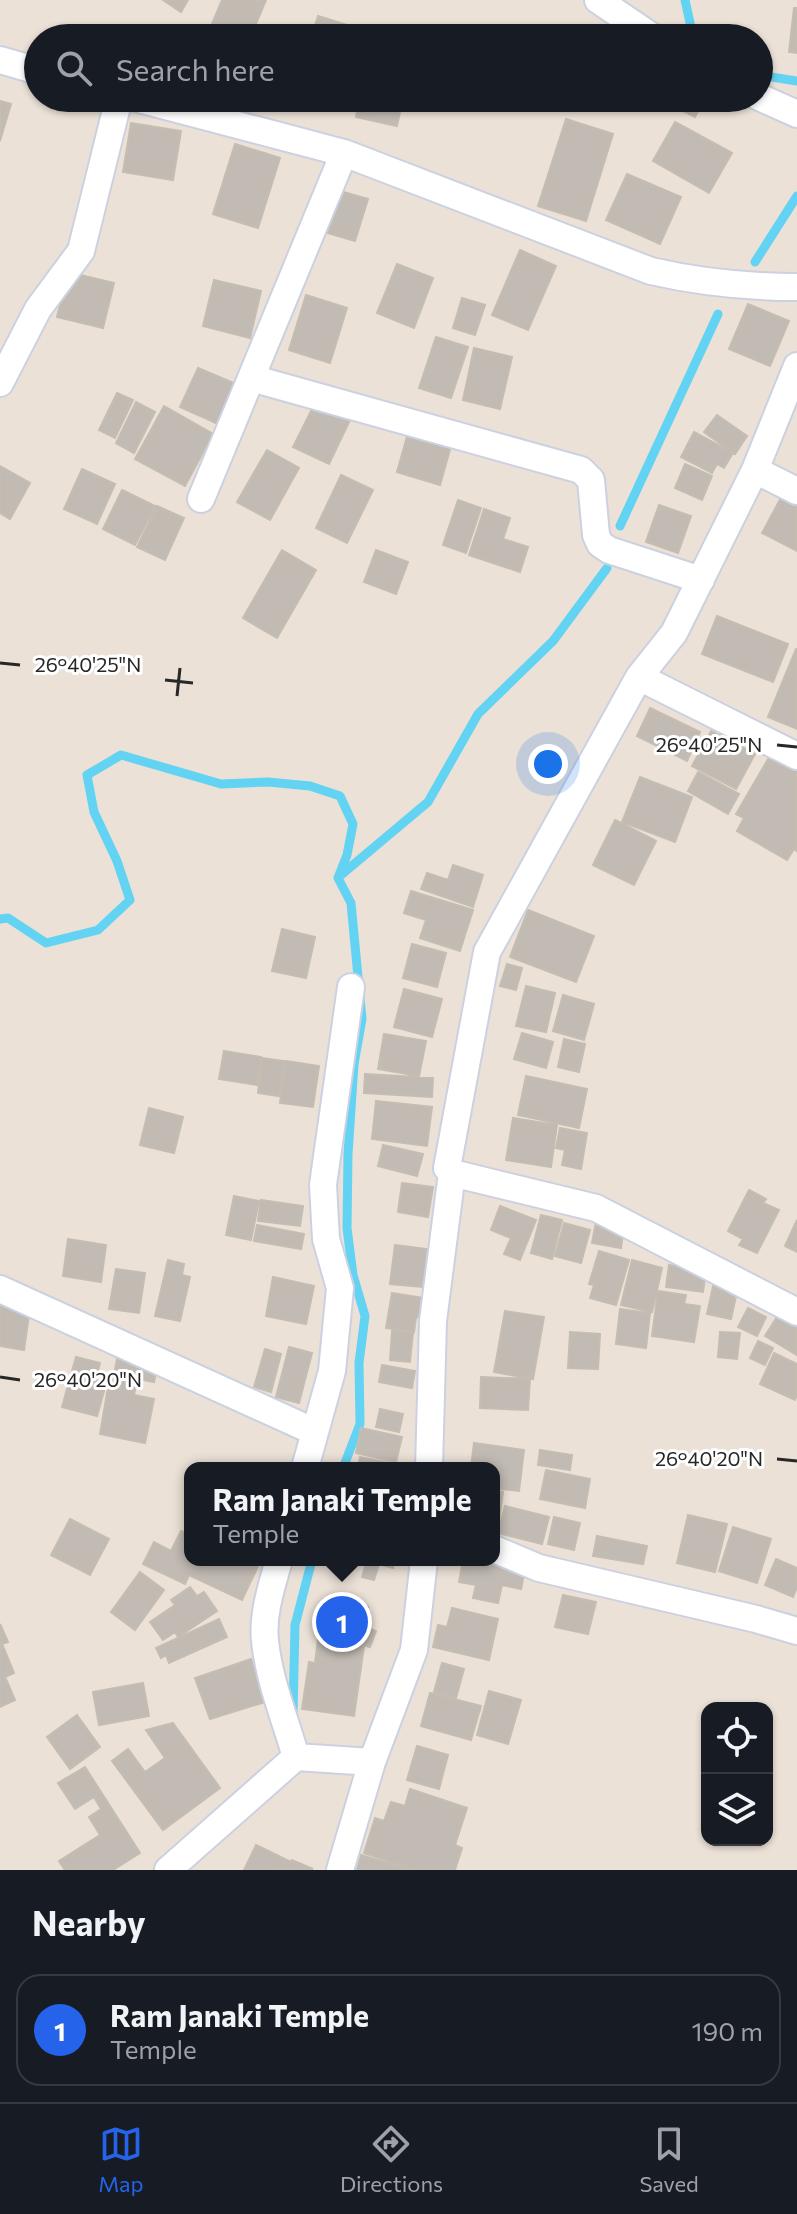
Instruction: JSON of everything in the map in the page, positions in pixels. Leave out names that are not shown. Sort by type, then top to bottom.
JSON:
[{"type":"street","points":[[598,0],[633,24]]},
{"type":"street","points":[[0,60],[24,67]]},
{"type":"street","points":[[773,103],[797,114]]},
{"type":"street","points":[[0,383],[38,309],[81,251],[116,112]]},
{"type":"street","points":[[188,112],[344,153],[651,271],[684,279],[762,287],[797,287]]},
{"type":"street","points":[[201,499],[344,153]]},
{"type":"street","points":[[797,366],[755,470],[674,633],[639,677],[487,952],[447,1168],[452,1173],[596,1208],[797,1312]]},
{"type":"street","points":[[251,378],[581,470],[591,480],[596,535],[600,544],[609,550],[701,580]]},
{"type":"street","points":[[755,470],[797,491]]},
{"type":"street","points":[[639,677],[797,756]]},
{"type":"street","points":[[307,1462],[332,1371],[340,1288],[326,1239],[323,1185],[351,987]]},
{"type":"street","points":[[429,1462],[433,1321],[452,1173]]},
{"type":"street","points":[[0,1289],[315,1432]]},
{"type":"street","points":[[500,1552],[539,1568],[797,1631]]},
{"type":"street","points":[[277,1566],[269,1594],[265,1638],[271,1675],[296,1757]]},
{"type":"street","points":[[340,1870],[372,1762],[414,1650],[423,1566]]},
{"type":"street","points":[[168,1870],[296,1757],[372,1762]]},
{"type":"building","points":[[163,0],[188,0],[181,12]]},
{"type":"building","points":[[222,0],[266,0],[256,24],[212,24]]},
{"type":"building","points":[[794,8],[797,8],[797,53],[789,52]]},
{"type":"building","points":[[318,16],[344,24],[315,24]]},
{"type":"building","points":[[0,101],[11,104],[0,141]]},
{"type":"building","points":[[357,112],[400,112],[397,126],[356,117]]},
{"type":"building","points":[[566,119],[613,134],[586,221],[538,206]]},
{"type":"building","points":[[675,122],[732,153],[709,193],[653,161]]},
{"type":"building","points":[[131,123],[181,131],[173,180],[123,172]]},
{"type":"building","points":[[235,144],[280,158],[258,228],[213,214]]},
{"type":"building","points":[[627,174],[681,197],[660,244],[606,220]]},
{"type":"building","points":[[340,191],[368,199],[355,241],[328,233]]},
{"type":"building","points":[[520,250],[556,266],[528,330],[492,315]]},
{"type":"building","points":[[397,264],[433,278],[414,328],[377,313]]},
{"type":"building","points":[[68,272],[114,283],[103,328],[57,317]]},
{"type":"building","points":[[214,280],[261,291],[250,338],[203,326]]},
{"type":"building","points":[[306,295],[347,308],[330,363],[289,350]]},
{"type":"building","points":[[462,298],[485,305],[475,335],[453,328]]},
{"type":"building","points":[[748,304],[789,321],[770,366],[729,349]]},
{"type":"building","points":[[436,337],[468,347],[451,398],[419,388]]},
{"type":"building","points":[[474,348],[512,357],[500,409],[463,400]]},
{"type":"building","points":[[198,368],[236,384],[218,424],[180,407]]},
{"type":"building","points":[[117,393],[133,400],[115,438],[99,430]]},
{"type":"building","points":[[316,401],[351,418],[329,464],[293,447]]},
{"type":"building","points":[[136,402],[155,412],[134,453],[116,443]]},
{"type":"building","points":[[164,406],[213,434],[185,486],[135,459]]},
{"type":"building","points":[[717,415],[747,436],[735,454],[704,432]]},
{"type":"building","points":[[410,426],[453,439],[440,485],[397,472]]},
{"type":"building","points":[[694,432],[733,453],[724,468],[717,464],[712,473],[681,457]]},
{"type":"building","points":[[267,450],[299,468],[270,520],[237,502]]},
{"type":"building","points":[[685,464],[712,476],[702,500],[675,488]]},
{"type":"building","points":[[0,466],[30,483],[10,519],[0,513]]},
{"type":"building","points":[[82,469],[115,484],[97,524],[64,509]]},
{"type":"building","points":[[341,475],[373,490],[347,543],[316,528]]},
{"type":"building","points":[[122,490],[155,506],[135,545],[103,529]]},
{"type":"building","points":[[783,494],[797,502],[797,551],[762,533]]},
{"type":"building","points":[[458,500],[481,508],[466,553],[443,545]]},
{"type":"building","points":[[659,505],[691,516],[678,553],[646,542]]},
{"type":"building","points":[[157,506],[184,518],[165,560],[137,547]]},
{"type":"building","points":[[484,509],[510,518],[503,539],[528,547],[520,572],[469,555]]},
{"type":"building","points":[[282,550],[316,570],[277,638],[243,618]]},
{"type":"building","points":[[376,550],[408,562],[396,594],[364,582]]},
{"type":"building","points":[[717,616],[788,644],[773,682],[702,654]]},
{"type":"building","points":[[797,649],[797,729],[768,717]]},
{"type":"building","points":[[650,708],[700,732],[687,761],[637,736]]},
{"type":"building","points":[[711,731],[755,754],[736,789],[692,766]]},
{"type":"building","points":[[774,749],[797,763],[797,851],[794,849],[787,860],[737,831],[744,818],[736,814]]},
{"type":"building","points":[[698,772],[739,794],[728,814],[688,791]]},
{"type":"building","points":[[640,777],[692,797],[675,842],[622,822]]},
{"type":"building","points":[[615,820],[656,841],[634,885],[593,865]]},
{"type":"building","points":[[453,865],[483,875],[473,907],[421,889],[427,873],[448,880]]},
{"type":"building","points":[[411,891],[473,910],[460,951],[420,938],[426,920],[404,913]]},
{"type":"building","points":[[528,910],[594,936],[576,982],[510,957]]},
{"type":"building","points":[[282,929],[315,937],[306,978],[272,971]]},
{"type":"building","points":[[412,944],[446,953],[437,987],[403,978]]},
{"type":"building","points":[[507,964],[522,968],[516,990],[500,986]]},
{"type":"building","points":[[526,986],[555,993],[546,1032],[516,1026]]},
{"type":"building","points":[[404,989],[442,999],[432,1037],[394,1027]]},
{"type":"building","points":[[563,995],[594,1004],[584,1040],[553,1031]]},
{"type":"building","points":[[522,1033],[553,1042],[546,1068],[514,1059]]},
{"type":"building","points":[[384,1034],[426,1041],[419,1076],[378,1069]]},
{"type":"building","points":[[564,1039],[585,1044],[579,1072],[558,1067]]},
{"type":"building","points":[[224,1051],[261,1057],[257,1085],[219,1079]]},
{"type":"building","points":[[262,1058],[284,1061],[279,1096],[258,1093]]},
{"type":"building","points":[[286,1061],[319,1066],[313,1107],[280,1103]]},
{"type":"building","points":[[365,1074],[433,1078],[432,1097],[364,1093]]},
{"type":"building","points":[[526,1076],[587,1089],[579,1128],[518,1115]]},
{"type":"building","points":[[376,1101],[432,1107],[427,1146],[372,1139]]},
{"type":"building","points":[[149,1108],[183,1117],[174,1153],[140,1145]]},
{"type":"building","points":[[513,1118],[557,1125],[551,1167],[506,1160]]},
{"type":"building","points":[[560,1128],[587,1133],[581,1169],[562,1165],[565,1150],[556,1148]]},
{"type":"building","points":[[383,1145],[423,1154],[417,1176],[378,1166]]},
{"type":"building","points":[[402,1183],[433,1187],[428,1217],[398,1212]]},
{"type":"building","points":[[749,1190],[766,1199],[763,1203],[779,1210],[757,1253],[739,1245],[743,1239],[728,1231]]},
{"type":"building","points":[[234,1196],[259,1201],[251,1240],[226,1235]]},
{"type":"building","points":[[261,1200],[303,1206],[300,1226],[258,1221]]},
{"type":"building","points":[[500,1206],[536,1220],[520,1260],[504,1254],[511,1238],[491,1230]]},
{"type":"building","points":[[541,1215],[562,1220],[552,1259],[531,1253]]},
{"type":"building","points":[[797,1220],[797,1252],[785,1246]]},
{"type":"building","points":[[596,1222],[624,1226],[621,1248],[592,1243]]},
{"type":"building","points":[[564,1223],[590,1230],[581,1263],[555,1256]]},
{"type":"building","points":[[257,1225],[304,1234],[301,1249],[254,1241]]},
{"type":"building","points":[[68,1239],[106,1245],[101,1282],[63,1276]]},
{"type":"building","points":[[395,1245],[427,1249],[423,1287],[390,1284]]},
{"type":"building","points":[[599,1251],[629,1260],[616,1305],[590,1298],[594,1285],[589,1284]]},
{"type":"building","points":[[168,1260],[184,1264],[182,1275],[190,1277],[180,1321],[155,1316]]},
{"type":"building","points":[[632,1260],[662,1268],[652,1312],[621,1305]]},
{"type":"building","points":[[669,1265],[706,1271],[703,1292],[666,1287]]},
{"type":"building","points":[[116,1269],[145,1273],[139,1313],[109,1309]]},
{"type":"building","points":[[273,1277],[314,1286],[306,1324],[266,1316]]},
{"type":"building","points":[[714,1282],[738,1287],[731,1319],[707,1314]]},
{"type":"building","points":[[658,1291],[686,1295],[684,1304],[700,1306],[694,1342],[652,1336]]},
{"type":"building","points":[[392,1293],[430,1299],[427,1319],[416,1317],[414,1332],[386,1328]]},
{"type":"building","points":[[0,1304],[30,1308],[24,1350],[0,1346]]},
{"type":"building","points":[[748,1308],[766,1317],[757,1336],[738,1327]]},
{"type":"building","points":[[620,1309],[650,1313],[646,1348],[616,1344]]},
{"type":"building","points":[[782,1309],[797,1317],[797,1355],[765,1336]]},
{"type":"building","points":[[505,1311],[544,1317],[533,1379],[494,1372]]},
{"type":"building","points":[[392,1331],[413,1332],[410,1362],[390,1360]]},
{"type":"building","points":[[570,1332],[600,1334],[598,1369],[568,1368]]},
{"type":"building","points":[[720,1332],[740,1333],[737,1359],[718,1357]]},
{"type":"building","points":[[758,1341],[773,1348],[765,1365],[750,1358]]},
{"type":"building","points":[[289,1347],[312,1353],[299,1403],[276,1397]]},
{"type":"building","points":[[265,1349],[281,1354],[271,1392],[254,1387]]},
{"type":"building","points":[[774,1353],[797,1364],[795,1400],[760,1384]]},
{"type":"building","points":[[118,1354],[158,1363],[154,1382],[114,1374]]},
{"type":"building","points":[[76,1357],[100,1363],[96,1380],[106,1384],[97,1416],[62,1407]]},
{"type":"building","points":[[382,1365],[415,1371],[412,1388],[379,1382]]},
{"type":"building","points":[[110,1376],[137,1380],[134,1395],[154,1399],[145,1443],[100,1434]]},
{"type":"building","points":[[481,1377],[530,1379],[528,1410],[480,1408]]},
{"type":"building","points":[[380,1409],[403,1414],[399,1432],[376,1427]]},
{"type":"building","points":[[361,1428],[402,1437],[396,1462],[356,1453]]},
{"type":"building","points":[[474,1443],[524,1450],[519,1491],[500,1489],[500,1462],[472,1462]]},
{"type":"building","points":[[540,1450],[572,1455],[570,1470],[538,1465]]},
{"type":"building","points":[[360,1457],[385,1462],[359,1462]]},
{"type":"building","points":[[546,1470],[590,1479],[585,1508],[540,1499]]},
{"type":"building","points":[[505,1506],[549,1517],[542,1544],[500,1534]]},
{"type":"building","points":[[688,1515],[727,1524],[715,1572],[677,1563]]},
{"type":"building","points":[[554,1517],[580,1523],[574,1550],[548,1544]]},
{"type":"building","points":[[70,1519],[109,1539],[90,1575],[51,1555]]},
{"type":"building","points":[[733,1527],[771,1539],[757,1583],[719,1571]]},
{"type":"building","points":[[181,1531],[184,1532],[184,1566],[258,1566],[242,1600],[189,1575],[185,1584],[143,1564],[154,1542],[171,1551]]},
{"type":"building","points":[[597,1536],[647,1546],[643,1564],[593,1556]]},
{"type":"building","points":[[776,1559],[797,1568],[797,1587],[793,1597],[765,1585]]},
{"type":"building","points":[[500,1564],[525,1569],[521,1589],[502,1585],[498,1603],[473,1598],[476,1585],[459,1582],[462,1566]]},
{"type":"building","points":[[365,1566],[378,1566],[374,1580],[362,1577]]},
{"type":"building","points":[[140,1572],[164,1590],[135,1630],[111,1612]]},
{"type":"building","points":[[190,1587],[197,1596],[204,1592],[217,1611],[178,1637],[175,1632],[163,1640],[150,1622],[175,1605],[171,1600]]},
{"type":"building","points":[[563,1595],[596,1602],[588,1634],[555,1627]]},
{"type":"building","points":[[341,1599],[368,1607],[362,1626],[376,1631],[370,1647],[322,1633],[326,1618],[334,1620]]},
{"type":"building","points":[[452,1608],[498,1619],[489,1660],[433,1647],[438,1625],[447,1627]]},
{"type":"building","points":[[219,1619],[227,1637],[169,1663],[166,1655],[161,1658],[156,1648]]},
{"type":"building","points":[[0,1624],[8,1642],[2,1644],[14,1673],[5,1677],[15,1700],[0,1707]]},
{"type":"building","points":[[318,1639],[364,1646],[354,1716],[302,1709],[309,1662],[315,1663]]},
{"type":"building","points":[[251,1659],[265,1702],[210,1719],[195,1678]]},
{"type":"building","points":[[442,1663],[464,1669],[456,1698],[434,1692]]},
{"type":"building","points":[[143,1683],[149,1716],[99,1725],[93,1692]]},
{"type":"building","points":[[489,1691],[521,1700],[508,1744],[477,1735]]},
{"type":"building","points":[[430,1693],[481,1706],[471,1740],[421,1726]]},
{"type":"building","points":[[77,1715],[100,1747],[70,1769],[47,1737]]},
{"type":"building","points":[[173,1723],[220,1788],[163,1830],[112,1761],[128,1749],[145,1772],[165,1758],[146,1730]]},
{"type":"building","points":[[417,1746],[448,1755],[439,1789],[407,1780]]},
{"type":"building","points":[[85,1767],[140,1853],[113,1870],[65,1870],[59,1861],[100,1835],[89,1817],[101,1809],[94,1797],[75,1809],[58,1783]]},
{"type":"building","points":[[410,1789],[467,1808],[455,1845],[462,1848],[455,1870],[415,1870],[364,1853],[375,1818],[384,1821],[391,1802],[405,1806]]},
{"type":"building","points":[[256,1845],[291,1862],[313,1869],[244,1870]]},
{"type":"building","points":[[361,1855],[410,1870],[357,1870]]},
{"type":"waterway","points":[[685,0],[690,24]]},
{"type":"waterway","points":[[773,77],[797,81]]},
{"type":"waterway","points":[[755,262],[797,196]]},
{"type":"waterway","points":[[620,526],[718,314]]},
{"type":"waterway","points":[[341,875],[428,802],[478,714],[553,641],[607,568]]},
{"type":"waterway","points":[[0,919],[8,918],[46,943],[98,930],[130,900],[117,861],[94,812],[87,775],[121,755],[221,784],[268,782],[310,786],[340,796],[353,824],[347,855],[338,878],[351,903],[362,1019],[354,1064],[347,1228],[353,1275],[365,1316],[359,1363],[360,1424],[345,1462]]},
{"type":"waterway","points":[[293,1713],[295,1625],[310,1566]]},
{"type":"place","name":"Ram Janaki Temple","points":[[342,1622]]}]
